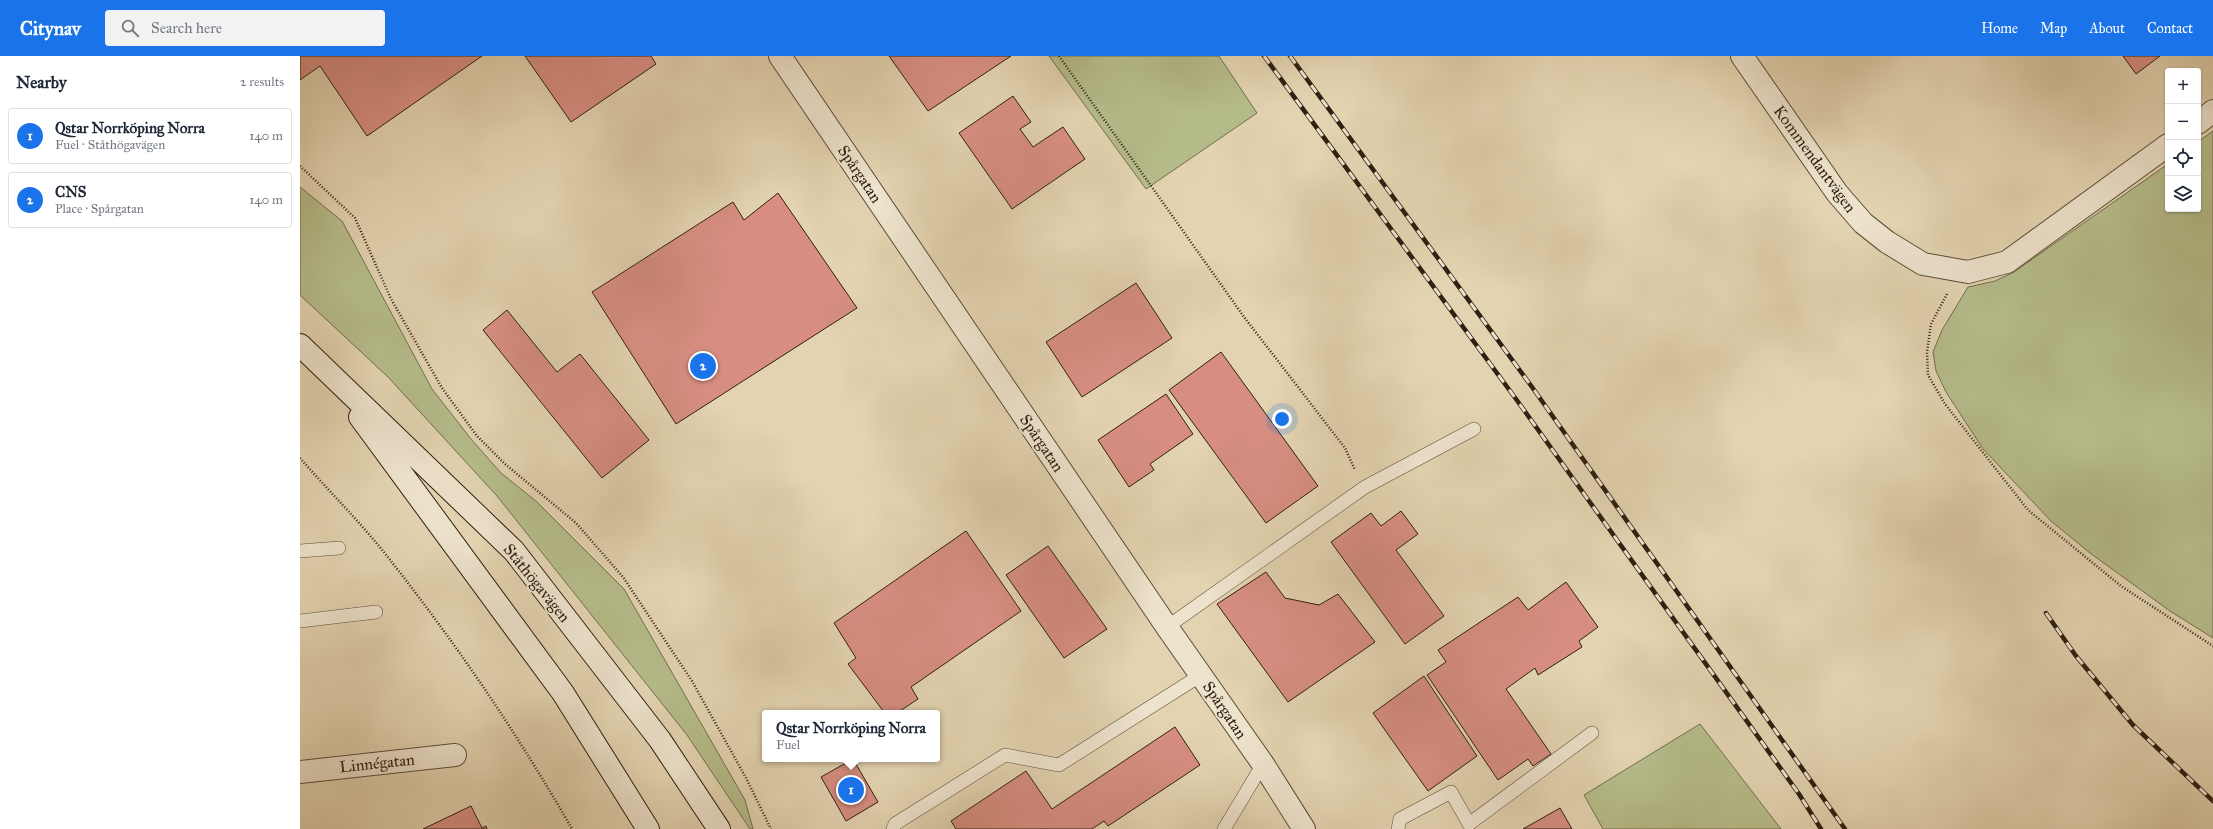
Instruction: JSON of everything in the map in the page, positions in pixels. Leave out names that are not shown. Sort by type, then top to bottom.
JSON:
[{"type":"street","name":"Spårgatan","points":[[780,56],[1167,627],[1262,764],[1304,829]]},
{"type":"street","name":"Kommendantvägen","points":[[1742,56],[1837,193],[1863,223],[1887,242],[1924,264],[1968,272],[2007,262],[2165,147]]},
{"type":"street","points":[[2201,121],[2213,111]]},
{"type":"street","name":"Ståthögavägen","points":[[300,345],[322,364],[514,551],[656,734],[719,829]]},
{"type":"street","name":"Ståthögavägen","points":[[322,364],[563,693],[648,829]]},
{"type":"street","name":"Linnégatan","points":[[300,772],[455,754]]},
{"type":"lane","points":[[1167,627],[1365,487],[1474,429]]},
{"type":"lane","points":[[300,551],[339,548]]},
{"type":"lane","points":[[300,621],[376,612]]},
{"type":"lane","points":[[893,829],[895,824],[1005,755],[1059,765],[1201,675]]},
{"type":"lane","points":[[1398,829],[1400,819],[1451,792],[1469,824],[1592,733]]},
{"type":"lane","points":[[1224,829],[1262,764]]},
{"type":"path","points":[[1059,56],[1244,317],[1345,448],[1365,487]]},
{"type":"path","points":[[300,166],[355,218],[391,299],[442,388],[476,436],[505,464],[576,523],[623,577],[692,681],[746,778],[771,829]]},
{"type":"path","points":[[1968,272],[1952,284],[1931,324],[1927,352],[1928,375],[1944,404],[2028,510],[2120,586],[2213,646]]},
{"type":"path","points":[[300,458],[382,550],[476,675],[535,764],[572,829]]},
{"type":"green space","points":[[1049,56],[1219,56],[1257,113],[1146,189]]},
{"type":"green space","points":[[2213,131],[2213,638],[2170,611],[2090,553],[2051,521],[1983,449],[1946,392],[1936,371],[1933,352],[1942,330],[1968,287],[1995,281],[2014,272],[2165,166],[2165,212],[2201,212],[2201,140]]},
{"type":"green space","points":[[300,187],[342,221],[432,389],[471,439],[501,473],[537,502],[624,589],[745,800],[753,829],[750,829],[687,735],[497,496],[388,377],[300,295]]},
{"type":"green space","points":[[1700,724],[1781,829],[1603,829],[1584,795]]},
{"type":"building","points":[[300,56],[482,56],[367,136],[320,66],[300,80]]},
{"type":"building","points":[[525,56],[651,56],[656,64],[571,122]]},
{"type":"building","points":[[889,56],[1011,56],[928,111]]},
{"type":"building","points":[[2123,56],[2160,56],[2136,74]]},
{"type":"building","points":[[1013,96],[1031,122],[1020,129],[1033,147],[1063,127],[1085,159],[1012,209],[959,133]]},
{"type":"building","points":[[778,193],[857,308],[676,424],[592,292],[733,202],[744,220]]},
{"type":"building","points":[[1136,283],[1172,338],[1082,397],[1046,342]]},
{"type":"building","points":[[507,310],[557,372],[580,354],[649,440],[602,478],[483,330]]},
{"type":"building","points":[[1221,352],[1318,486],[1266,523],[1169,390]]},
{"type":"building","points":[[1166,394],[1193,434],[1150,464],[1154,470],[1129,487],[1098,440]]},
{"type":"building","points":[[1401,511],[1418,534],[1396,550],[1444,616],[1405,644],[1331,542],[1371,513],[1381,526]]},
{"type":"building","points":[[966,531],[1021,611],[911,687],[918,699],[902,710],[882,710],[848,664],[856,658],[834,623]]},
{"type":"building","points":[[1048,546],[1107,629],[1064,658],[1006,575]]},
{"type":"building","points":[[1266,572],[1285,598],[1319,605],[1338,594],[1375,642],[1288,702],[1217,604]]},
{"type":"building","points":[[1566,582],[1598,627],[1579,641],[1582,647],[1538,675],[1535,668],[1506,689],[1551,754],[1533,766],[1528,759],[1498,780],[1427,675],[1446,662],[1438,650],[1518,597],[1528,610]]},
{"type":"building","points":[[1424,676],[1477,756],[1428,791],[1373,713]]},
{"type":"building","points":[[1175,727],[1200,765],[1108,826],[1104,821],[1092,829],[956,829],[951,821],[1026,771],[1052,809]]},
{"type":"building","points":[[848,762],[855,762],[878,802],[846,821],[821,777]]},
{"type":"building","points":[[471,806],[482,828],[486,826],[487,829],[423,829]]},
{"type":"building","points":[[1560,808],[1572,829],[1523,829]]},
{"type":"railway","points":[[1264,56],[1516,399],[1799,794],[1821,829]]},
{"type":"railway","points":[[1290,56],[1532,387],[1845,829]]},
{"type":"railway","points":[[2046,613],[2076,656],[2133,725],[2213,801]]},
{"type":"place","name":"CNS","points":[[703,366]]},
{"type":"place","name":"Qstar Norrköping Norra","points":[[851,790]]}]
